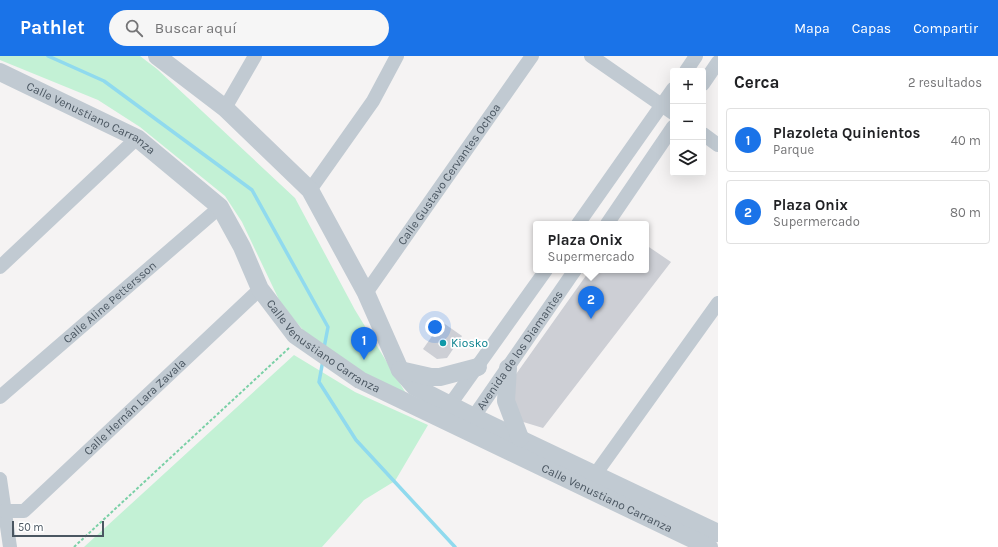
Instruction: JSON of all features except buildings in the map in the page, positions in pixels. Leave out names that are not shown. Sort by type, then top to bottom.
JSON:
[{"type":"street","name":"Calle Venustiano Carranza","points":[[157,56],[225,108],[310,190],[366,293],[400,370],[415,387],[445,412]]},
{"type":"street","points":[[225,108],[254,56]]},
{"type":"street","points":[[310,190],[373,101],[397,56]]},
{"type":"street","name":"Calle Gustavo Cervantes Ochoa","points":[[366,293],[532,56]]},
{"type":"street","points":[[591,56],[670,111]]},
{"type":"street","points":[[688,68],[696,56]]},
{"type":"street","points":[[706,80],[718,62]]},
{"type":"street","name":"Calle Venustiano Carranza","points":[[0,72],[137,138],[220,208],[242,247],[260,289],[295,335],[360,380],[445,412],[469,423],[584,488],[711,535]]},
{"type":"street","points":[[580,221],[670,93]]},
{"type":"street","points":[[608,221],[670,131]]},
{"type":"street","points":[[706,136],[718,145]]},
{"type":"street","points":[[0,267],[137,138]]},
{"type":"street","name":"Calle Aline Pettersson","points":[[0,397],[220,208]]},
{"type":"street","name":"Avenida de los Diamantes","points":[[445,412],[544,273]]},
{"type":"street","name":"Avenida de los Diamantes","points":[[469,423],[573,273]]},
{"type":"street","name":"Calle Hernán Lara Zavala","points":[[4,511],[24,510],[260,289]]},
{"type":"street","points":[[584,488],[718,303]]},
{"type":"street","points":[[400,370],[430,377],[440,377],[478,367]]},
{"type":"street","points":[[508,368],[506,401],[520,438]]},
{"type":"street","name":"Calle Venustiano Carranza","points":[[469,423],[520,438],[595,474],[711,535]]},
{"type":"street","points":[[0,479],[10,547]]},
{"type":"path","points":[[74,547],[307,343]]},
{"type":"green space","points":[[0,56],[140,56],[157,69],[295,198],[355,310],[407,395],[355,368],[309,337],[281,304],[242,222],[225,196],[140,127],[98,100],[0,60]]},
{"type":"green space","points":[[294,355],[355,392],[428,425],[395,481],[364,500],[322,547],[84,547]]},
{"type":"waterway","points":[[48,56],[104,81],[252,190],[328,327],[324,348]]},
{"type":"waterway","points":[[323,360],[319,382],[356,440],[455,547]]},
{"type":"place","name":"Plaza Onix","points":[[591,319]]},
{"type":"place","name":"Kiosko","points":[[443,343]]},
{"type":"place","name":"Plazoleta Quinientos","points":[[364,360]]}]
